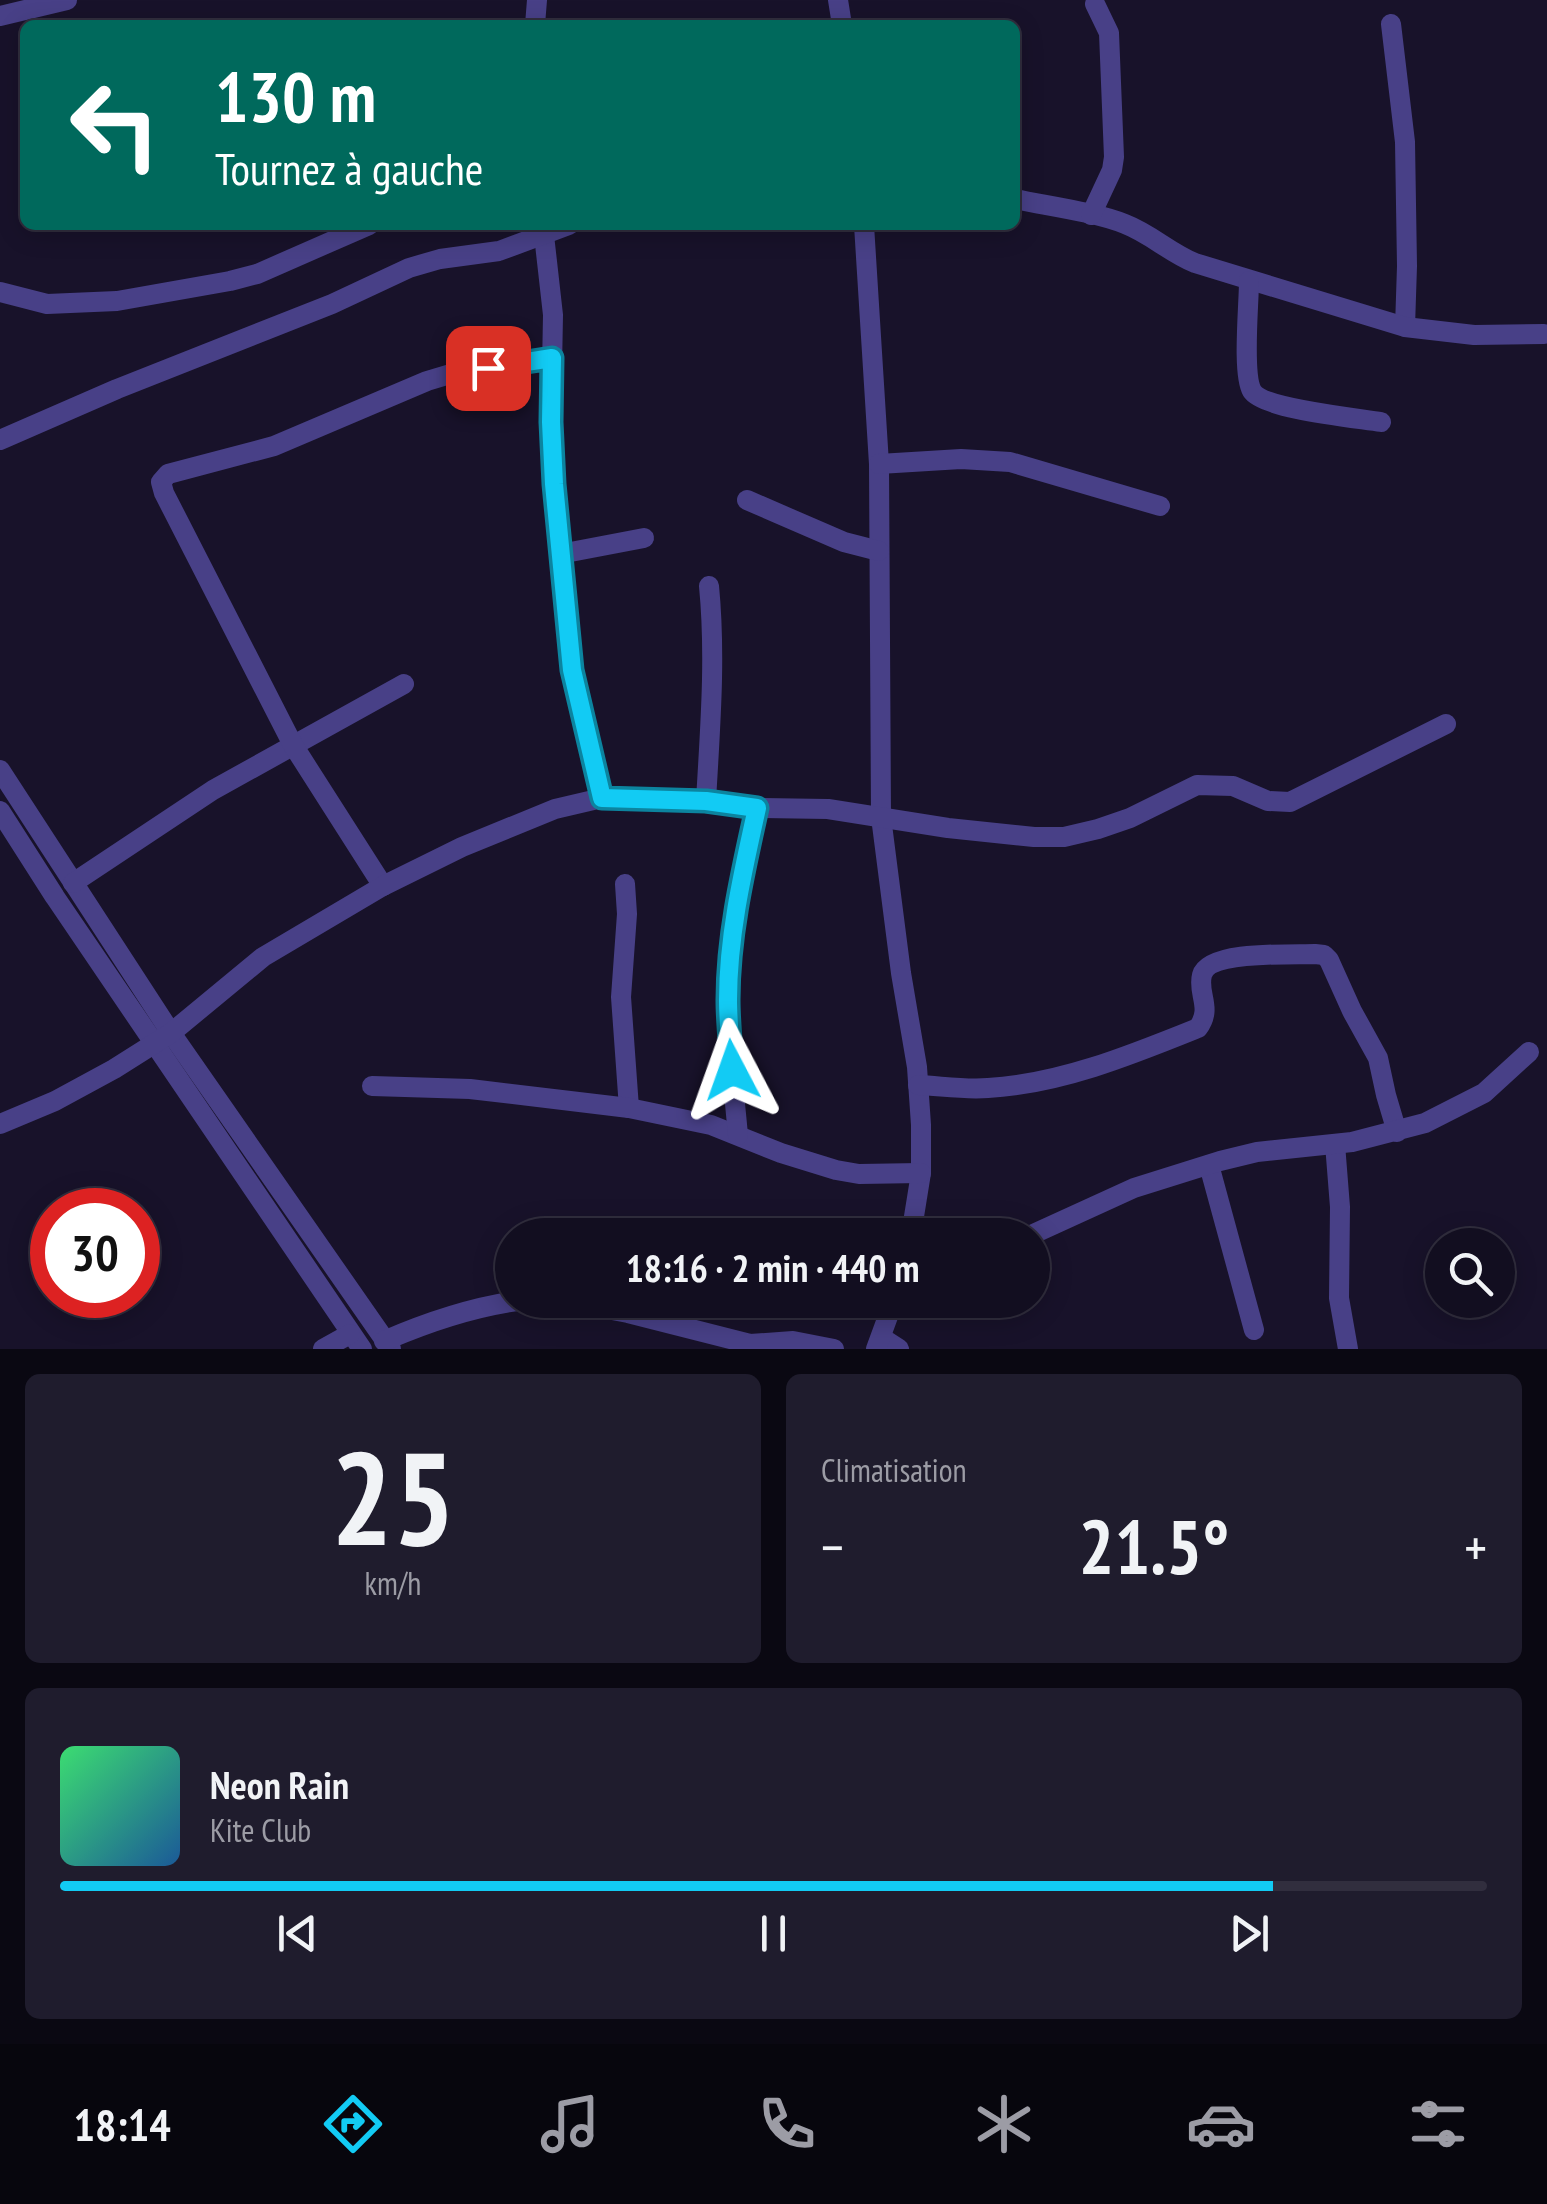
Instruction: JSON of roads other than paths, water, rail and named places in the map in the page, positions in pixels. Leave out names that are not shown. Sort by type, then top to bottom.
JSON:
[{"type":"street","points":[[0,16],[67,0]]},
{"type":"street","points":[[1091,216],[1114,157],[1109,33],[1095,4]]},
{"type":"street","points":[[1392,24],[1404,142],[1405,327]]},
{"type":"street","points":[[1020,199],[1123,223],[1147,234],[1176,256],[1405,327],[1474,335],[1544,334]]},
{"type":"street","points":[[0,292],[47,304],[118,301],[257,274],[358,230]]},
{"type":"street","points":[[0,440],[332,304],[408,268],[499,251],[556,230]]},
{"type":"street","points":[[864,230],[879,464],[881,817],[918,1085],[921,1173],[914,1218]]},
{"type":"street","points":[[544,235],[553,315],[551,422],[560,554],[572,670],[602,798]]},
{"type":"street","points":[[1249,281],[1247,369],[1254,395],[1288,407],[1381,422]]},
{"type":"street","points":[[383,886],[292,746],[164,493],[162,479],[168,474],[274,446],[427,381],[457,372],[552,358]]},
{"type":"street","points":[[879,464],[961,459],[1010,462],[1160,506]]},
{"type":"street","points":[[747,500],[844,542],[879,551]]},
{"type":"street","points":[[560,554],[644,538]]},
{"type":"street","points":[[706,801],[714,634],[709,586]]},
{"type":"street","points":[[73,883],[213,790],[404,684]]},
{"type":"street","points":[[0,1124],[55,1101],[114,1068],[162,1038],[263,957],[383,886],[555,809],[602,798],[706,801],[757,808],[828,810],[993,833],[1064,837],[1130,818],[1196,786],[1233,786],[1268,800],[1290,802],[1446,724]]},
{"type":"street","points":[[0,770],[73,883],[162,1038],[356,1342],[323,1349]]},
{"type":"street","points":[[738,1135],[728,1004],[730,963],[757,808]]},
{"type":"street","points":[[0,811],[26,852],[387,1345],[430,1321],[495,1304]]},
{"type":"street","points":[[0,846],[26,852]]},
{"type":"street","points":[[625,884],[627,914],[621,997],[628,1108]]},
{"type":"street","points":[[918,1085],[1005,1087],[1053,1078],[1137,1052],[1198,1028],[1204,1020],[1202,976],[1216,962],[1257,954],[1315,954],[1330,960],[1352,1012],[1378,1058],[1397,1132]]},
{"type":"street","points":[[1050,1226],[1134,1188],[1209,1164],[1257,1152],[1352,1142],[1425,1124],[1484,1093],[1528,1052]]},
{"type":"street","points":[[372,1086],[470,1089],[628,1108],[680,1117],[836,1170],[859,1174],[921,1173]]},
{"type":"street","points":[[1334,1144],[1340,1207],[1339,1298],[1348,1349]]},
{"type":"street","points":[[1209,1164],[1254,1330]]},
{"type":"street","points":[[648,1318],[750,1344],[793,1341],[834,1349]]},
{"type":"street","points":[[886,1345],[891,1318]]}]
